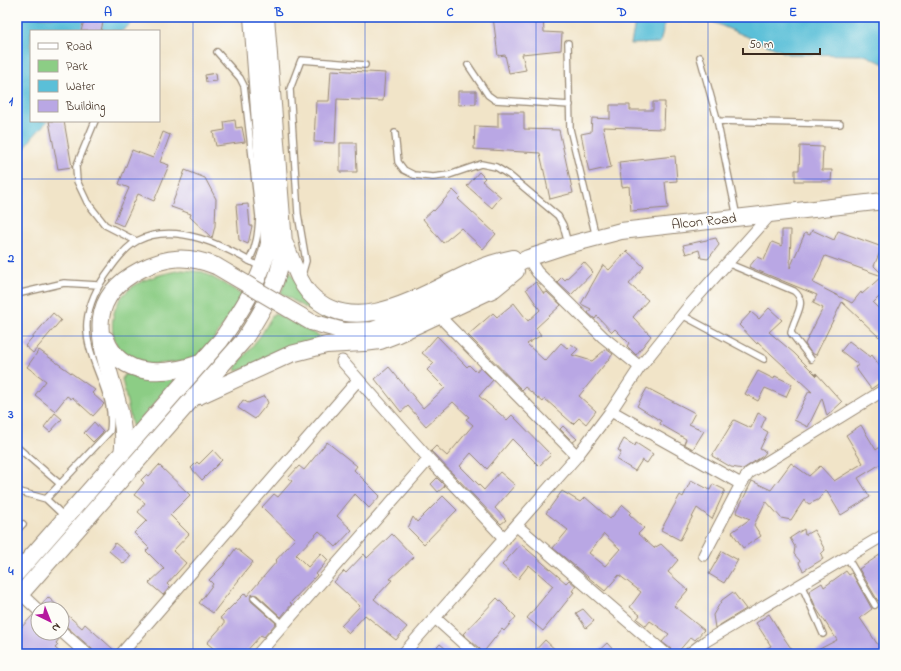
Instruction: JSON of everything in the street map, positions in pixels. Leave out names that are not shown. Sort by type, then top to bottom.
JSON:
[{"type":"main road","points":[[19,596],[243,341],[258,318],[279,274],[284,243],[265,84],[252,17]]},
{"type":"main road","points":[[21,566],[66,518],[200,363],[222,340],[249,297],[256,264],[269,243],[265,84],[266,17]]},
{"type":"main road","name":"Alcon Road","points":[[528,258],[568,245],[621,231],[884,202]]},
{"type":"main road","points":[[284,243],[300,280],[308,292],[326,307],[342,312],[360,313],[392,308],[498,261],[514,258],[528,258]]},
{"type":"main road","points":[[122,454],[125,441],[122,417],[114,385],[102,351],[100,325],[106,300],[115,287],[126,277],[144,268],[182,257],[198,259],[216,266],[311,322],[344,331],[373,330],[407,317],[528,258]]},
{"type":"main road","points":[[188,402],[217,387],[291,354],[326,345],[380,341],[398,334],[494,288],[510,277],[528,258]]},
{"type":"main road","points":[[100,325],[108,345],[123,362],[133,369],[152,371],[173,370],[200,363]]},
{"type":"street","points":[[403,654],[578,456],[611,411],[640,367],[727,262],[770,215]]},
{"type":"street","points":[[528,258],[537,272],[603,337],[640,367]]},
{"type":"street","points":[[445,322],[578,456]]},
{"type":"street","points":[[342,362],[429,459],[505,539]]},
{"type":"street","points":[[121,654],[358,380]]},
{"type":"street","points":[[704,556],[741,484],[754,469],[884,390]]},
{"type":"street","points":[[611,411],[741,484]]},
{"type":"street","points":[[258,654],[429,459]]},
{"type":"street","points":[[517,526],[666,654]]},
{"type":"street","points":[[689,654],[706,641],[884,534]]},
{"type":"street","points":[[19,596],[30,604]]},
{"type":"street","points":[[435,618],[475,654]]},
{"type":"street","points":[[70,639],[86,654]]},
{"type":"lane","points":[[568,43],[570,129],[596,237]]},
{"type":"lane","points":[[46,499],[110,431],[111,410],[89,344],[87,322],[92,300],[98,285],[127,248],[136,241],[149,236],[166,233],[185,235],[210,242],[256,264],[255,250],[258,238],[259,216],[244,86],[240,78],[217,52]]},
{"type":"lane","points":[[700,57],[717,121],[737,219]]},
{"type":"lane","points":[[300,280],[306,261],[298,214],[290,89],[301,60],[364,65]]},
{"type":"lane","points":[[468,65],[488,95],[496,100],[570,105]]},
{"type":"lane","points":[[717,121],[840,124]]},
{"type":"lane","points":[[95,122],[76,167],[77,181],[87,202],[105,225],[136,241]]},
{"type":"lane","points":[[395,133],[398,162],[404,170],[414,175],[433,177],[448,175],[481,164],[496,167],[509,175],[558,216],[563,226],[568,245]]},
{"type":"lane","points":[[727,262],[794,291],[800,296],[802,303],[791,333],[811,359]]},
{"type":"lane","points":[[17,294],[64,283],[98,285]]},
{"type":"lane","points":[[682,315],[764,359]]},
{"type":"lane","points":[[17,447],[60,484]]},
{"type":"lane","points":[[17,491],[46,499],[66,518]]},
{"type":"lane","points":[[17,530],[23,524]]},
{"type":"lane","points":[[847,556],[875,605]]},
{"type":"lane","points":[[801,584],[823,634]]},
{"type":"lane","points":[[254,598],[284,625]]},
{"type":"green space","points":[[182,270],[203,272],[242,294],[214,339],[200,354],[193,359],[155,364],[141,364],[132,361],[124,355],[114,338],[112,328],[115,309],[120,300],[131,287],[160,275]]},
{"type":"green space","points":[[289,271],[314,305],[400,310],[367,324],[341,324],[309,310],[281,293]]},
{"type":"green space","points":[[274,313],[327,340],[237,371],[235,370],[237,365],[261,335]]},
{"type":"green space","points":[[125,374],[174,377],[176,379],[134,427],[132,425],[122,379]]},
{"type":"water","points":[[17,17],[157,17],[133,22],[123,30],[30,30],[30,122],[47,122],[25,148],[17,168]]},
{"type":"water","points":[[636,17],[666,17],[660,43],[631,44]]},
{"type":"water","points":[[701,17],[884,17],[884,64],[865,55],[788,54]]},
{"type":"building","points":[[85,17],[104,17],[101,30],[81,30]]},
{"type":"building","points":[[493,17],[543,17],[544,32],[562,33],[561,50],[522,54],[526,70],[509,73],[505,55],[498,56]]},
{"type":"building","points":[[331,70],[385,73],[383,101],[337,99],[335,143],[314,142],[316,101],[329,101]]},
{"type":"building","points":[[216,73],[217,81],[206,82],[205,75]]},
{"type":"building","points":[[458,91],[476,91],[476,104],[458,105]]},
{"type":"building","points":[[653,102],[665,102],[664,129],[603,127],[611,167],[589,172],[581,134],[591,132],[592,118],[610,119],[610,105],[630,105],[630,110],[653,110]]},
{"type":"building","points":[[498,112],[524,112],[524,129],[559,130],[573,193],[550,199],[540,153],[474,149],[475,126],[498,127]]},
{"type":"building","points":[[235,120],[236,128],[242,127],[245,142],[216,146],[213,132],[225,130],[224,122]]},
{"type":"building","points":[[49,122],[64,122],[72,167],[58,169]]},
{"type":"building","points":[[163,132],[170,135],[160,162],[169,165],[154,201],[138,194],[123,226],[114,222],[129,188],[119,184],[132,150],[153,158]]},
{"type":"building","points":[[340,143],[356,143],[357,172],[340,172]]},
{"type":"building","points":[[800,146],[823,147],[822,170],[832,170],[831,181],[795,181],[795,170],[799,170]]},
{"type":"building","points":[[675,156],[677,181],[665,182],[668,208],[631,211],[629,186],[622,187],[619,162]]},
{"type":"building","points":[[185,170],[205,178],[216,199],[215,226],[212,238],[190,217],[191,214],[171,207]]},
{"type":"building","points":[[479,172],[485,178],[482,181],[501,197],[492,208],[467,186]]},
{"type":"building","points":[[453,190],[460,197],[458,199],[496,234],[483,249],[461,228],[443,243],[423,219],[433,210],[434,211]]},
{"type":"building","points":[[248,204],[250,226],[252,226],[248,244],[239,240],[236,205]]},
{"type":"building","points":[[782,230],[791,230],[790,268],[805,233],[810,235],[812,230],[834,240],[838,231],[882,247],[874,266],[883,275],[884,274],[884,292],[873,303],[884,314],[884,331],[879,337],[842,302],[816,355],[811,353],[805,344],[823,308],[813,303],[817,295],[749,267],[757,257],[764,260],[772,242],[782,246]],"holes":[[[825,256],[882,276],[862,294],[861,292],[852,303],[813,283]]]},
{"type":"building","points":[[716,238],[719,245],[708,259],[701,258],[699,250],[686,254],[683,245]]},
{"type":"building","points":[[627,251],[644,267],[629,284],[648,300],[633,317],[651,336],[636,355],[627,346],[629,343],[615,329],[612,332],[597,316],[595,319],[588,313],[591,309],[581,304],[603,265],[609,270]]},
{"type":"building","points":[[584,262],[593,272],[571,295],[557,282],[562,277],[565,280]]},
{"type":"building","points":[[536,282],[544,294],[547,292],[561,305],[536,328],[541,335],[527,344],[545,361],[561,343],[567,348],[571,344],[578,349],[572,355],[592,361],[606,349],[613,354],[579,396],[596,411],[586,424],[579,418],[573,424],[545,399],[543,402],[525,387],[522,390],[468,335],[493,313],[497,317],[514,303],[528,321],[540,310],[526,289]]},
{"type":"building","points":[[769,308],[782,320],[769,332],[794,353],[817,376],[816,373],[842,402],[827,416],[822,398],[808,427],[794,420],[809,391],[812,392],[758,342],[757,344],[739,325],[751,312],[759,319]]},
{"type":"building","points":[[53,313],[61,320],[33,353],[25,346]]},
{"type":"building","points":[[437,336],[467,367],[469,365],[476,372],[480,367],[493,380],[479,396],[507,420],[512,415],[551,455],[539,466],[512,439],[487,469],[471,453],[460,466],[484,490],[500,472],[515,485],[495,508],[506,520],[501,524],[431,451],[436,446],[447,456],[473,425],[466,419],[469,417],[453,402],[426,426],[408,406],[401,412],[375,379],[389,367],[423,408],[445,388],[427,370],[434,363],[422,353]]},
{"type":"building","points":[[849,341],[870,357],[872,355],[884,372],[884,380],[871,389],[855,367],[859,365],[841,351]]},
{"type":"building","points":[[39,350],[95,390],[92,393],[104,404],[93,416],[72,397],[71,399],[67,396],[55,411],[35,395],[46,381],[27,367]]},
{"type":"building","points":[[758,371],[774,379],[775,376],[792,384],[786,397],[765,388],[758,401],[745,394]]},
{"type":"building","points":[[647,388],[695,413],[689,424],[704,431],[693,449],[684,444],[686,439],[660,424],[661,421],[637,406]]},
{"type":"building","points":[[265,396],[268,403],[255,419],[238,408],[243,400],[248,403]]},
{"type":"building","points":[[55,413],[62,419],[50,432],[44,427]]},
{"type":"building","points":[[758,413],[766,417],[761,428],[768,432],[760,449],[766,452],[763,456],[743,469],[731,467],[712,456],[734,420],[751,428]]},
{"type":"building","points":[[94,422],[103,432],[93,442],[84,433]]},
{"type":"building","points":[[861,425],[876,450],[884,444],[884,462],[858,478],[870,497],[841,515],[826,490],[818,500],[809,504],[804,500],[791,520],[781,518],[766,501],[754,525],[761,536],[743,548],[732,532],[750,519],[736,513],[752,481],[771,490],[791,463],[809,476],[820,466],[834,481],[863,463],[846,435]]},
{"type":"building","points":[[563,426],[577,439],[573,442],[560,429]]},
{"type":"building","points":[[624,439],[635,446],[636,443],[653,454],[647,463],[642,460],[635,471],[617,460],[621,452],[618,450]]},
{"type":"building","points":[[327,442],[357,466],[354,470],[380,496],[369,508],[355,494],[337,516],[352,530],[336,547],[319,531],[296,555],[308,567],[321,553],[328,560],[316,574],[317,575],[290,603],[292,604],[281,617],[257,595],[251,595],[251,601],[276,623],[264,637],[261,635],[244,654],[220,654],[207,643],[224,624],[224,621],[220,618],[245,593],[247,596],[295,539],[262,507],[274,494],[278,497],[292,481],[288,478],[299,466],[304,470]]},
{"type":"building","points":[[213,450],[222,460],[202,480],[191,468],[197,462],[199,464]]},
{"type":"building","points":[[159,465],[190,495],[170,515],[189,534],[173,551],[186,563],[167,584],[170,587],[163,595],[149,583],[164,569],[146,551],[149,548],[134,533],[147,520],[138,512],[145,503],[134,495],[144,483],[141,480],[147,474],[149,476]]},
{"type":"building","points":[[437,478],[445,486],[438,492],[431,484]]},
{"type":"building","points":[[691,480],[710,490],[713,484],[725,490],[712,519],[697,508],[680,540],[661,530],[680,495],[683,497]]},
{"type":"building","points":[[562,491],[580,502],[585,497],[610,519],[623,505],[631,512],[629,514],[644,528],[638,534],[654,548],[661,544],[678,560],[668,572],[688,590],[674,606],[704,630],[695,640],[691,637],[676,654],[673,654],[671,649],[662,642],[669,634],[650,621],[646,626],[637,619],[640,615],[630,607],[641,592],[619,575],[605,591],[553,548],[568,530],[546,513]],"holes":[[[604,534],[620,549],[605,566],[589,553]]]},
{"type":"building","points":[[443,496],[457,510],[424,544],[408,528],[413,517],[417,522]]},
{"type":"building","points":[[804,529],[805,535],[814,530],[825,550],[821,554],[823,559],[803,571],[799,563],[800,561],[794,554],[795,547],[790,538]]},
{"type":"building","points":[[392,534],[414,557],[390,579],[392,580],[374,599],[407,627],[396,640],[365,615],[349,633],[341,626],[360,606],[334,582],[344,571],[346,573],[364,554],[367,558]]},
{"type":"building","points":[[115,543],[131,556],[124,564],[109,551]]},
{"type":"building","points":[[521,544],[566,583],[569,580],[576,586],[572,591],[574,592],[543,631],[527,618],[553,586],[529,565],[518,579],[502,565]]},
{"type":"building","points":[[236,548],[253,562],[213,613],[199,603],[213,584],[209,580],[223,566]]},
{"type":"building","points":[[722,551],[738,560],[724,583],[709,574]]},
{"type":"building","points":[[884,552],[884,597],[878,601],[859,569]]},
{"type":"building","points":[[846,571],[849,575],[852,573],[872,609],[860,618],[884,654],[810,654],[837,640],[816,608],[809,591],[822,583],[824,587]]},
{"type":"building","points":[[733,592],[746,609],[715,628],[713,615],[722,600]]},
{"type":"building","points":[[48,597],[52,601],[45,601]]},
{"type":"building","points":[[497,598],[516,617],[504,631],[502,629],[482,654],[480,649],[463,634]]},
{"type":"building","points":[[583,609],[594,621],[586,628],[576,613]]},
{"type":"building","points":[[769,614],[795,654],[757,654],[771,646],[756,623]]},
{"type":"building","points":[[70,617],[82,628],[85,624],[113,649],[109,654],[94,654],[92,649],[70,630]]},
{"type":"building","points":[[30,618],[30,641],[58,641],[56,643],[58,645],[55,648],[62,654],[17,654],[17,632]]},
{"type":"building","points":[[545,640],[560,654],[532,654]]},
{"type":"building","points":[[607,643],[617,654],[595,654]]},
{"type":"building","points":[[440,644],[452,654],[431,654]]}]
